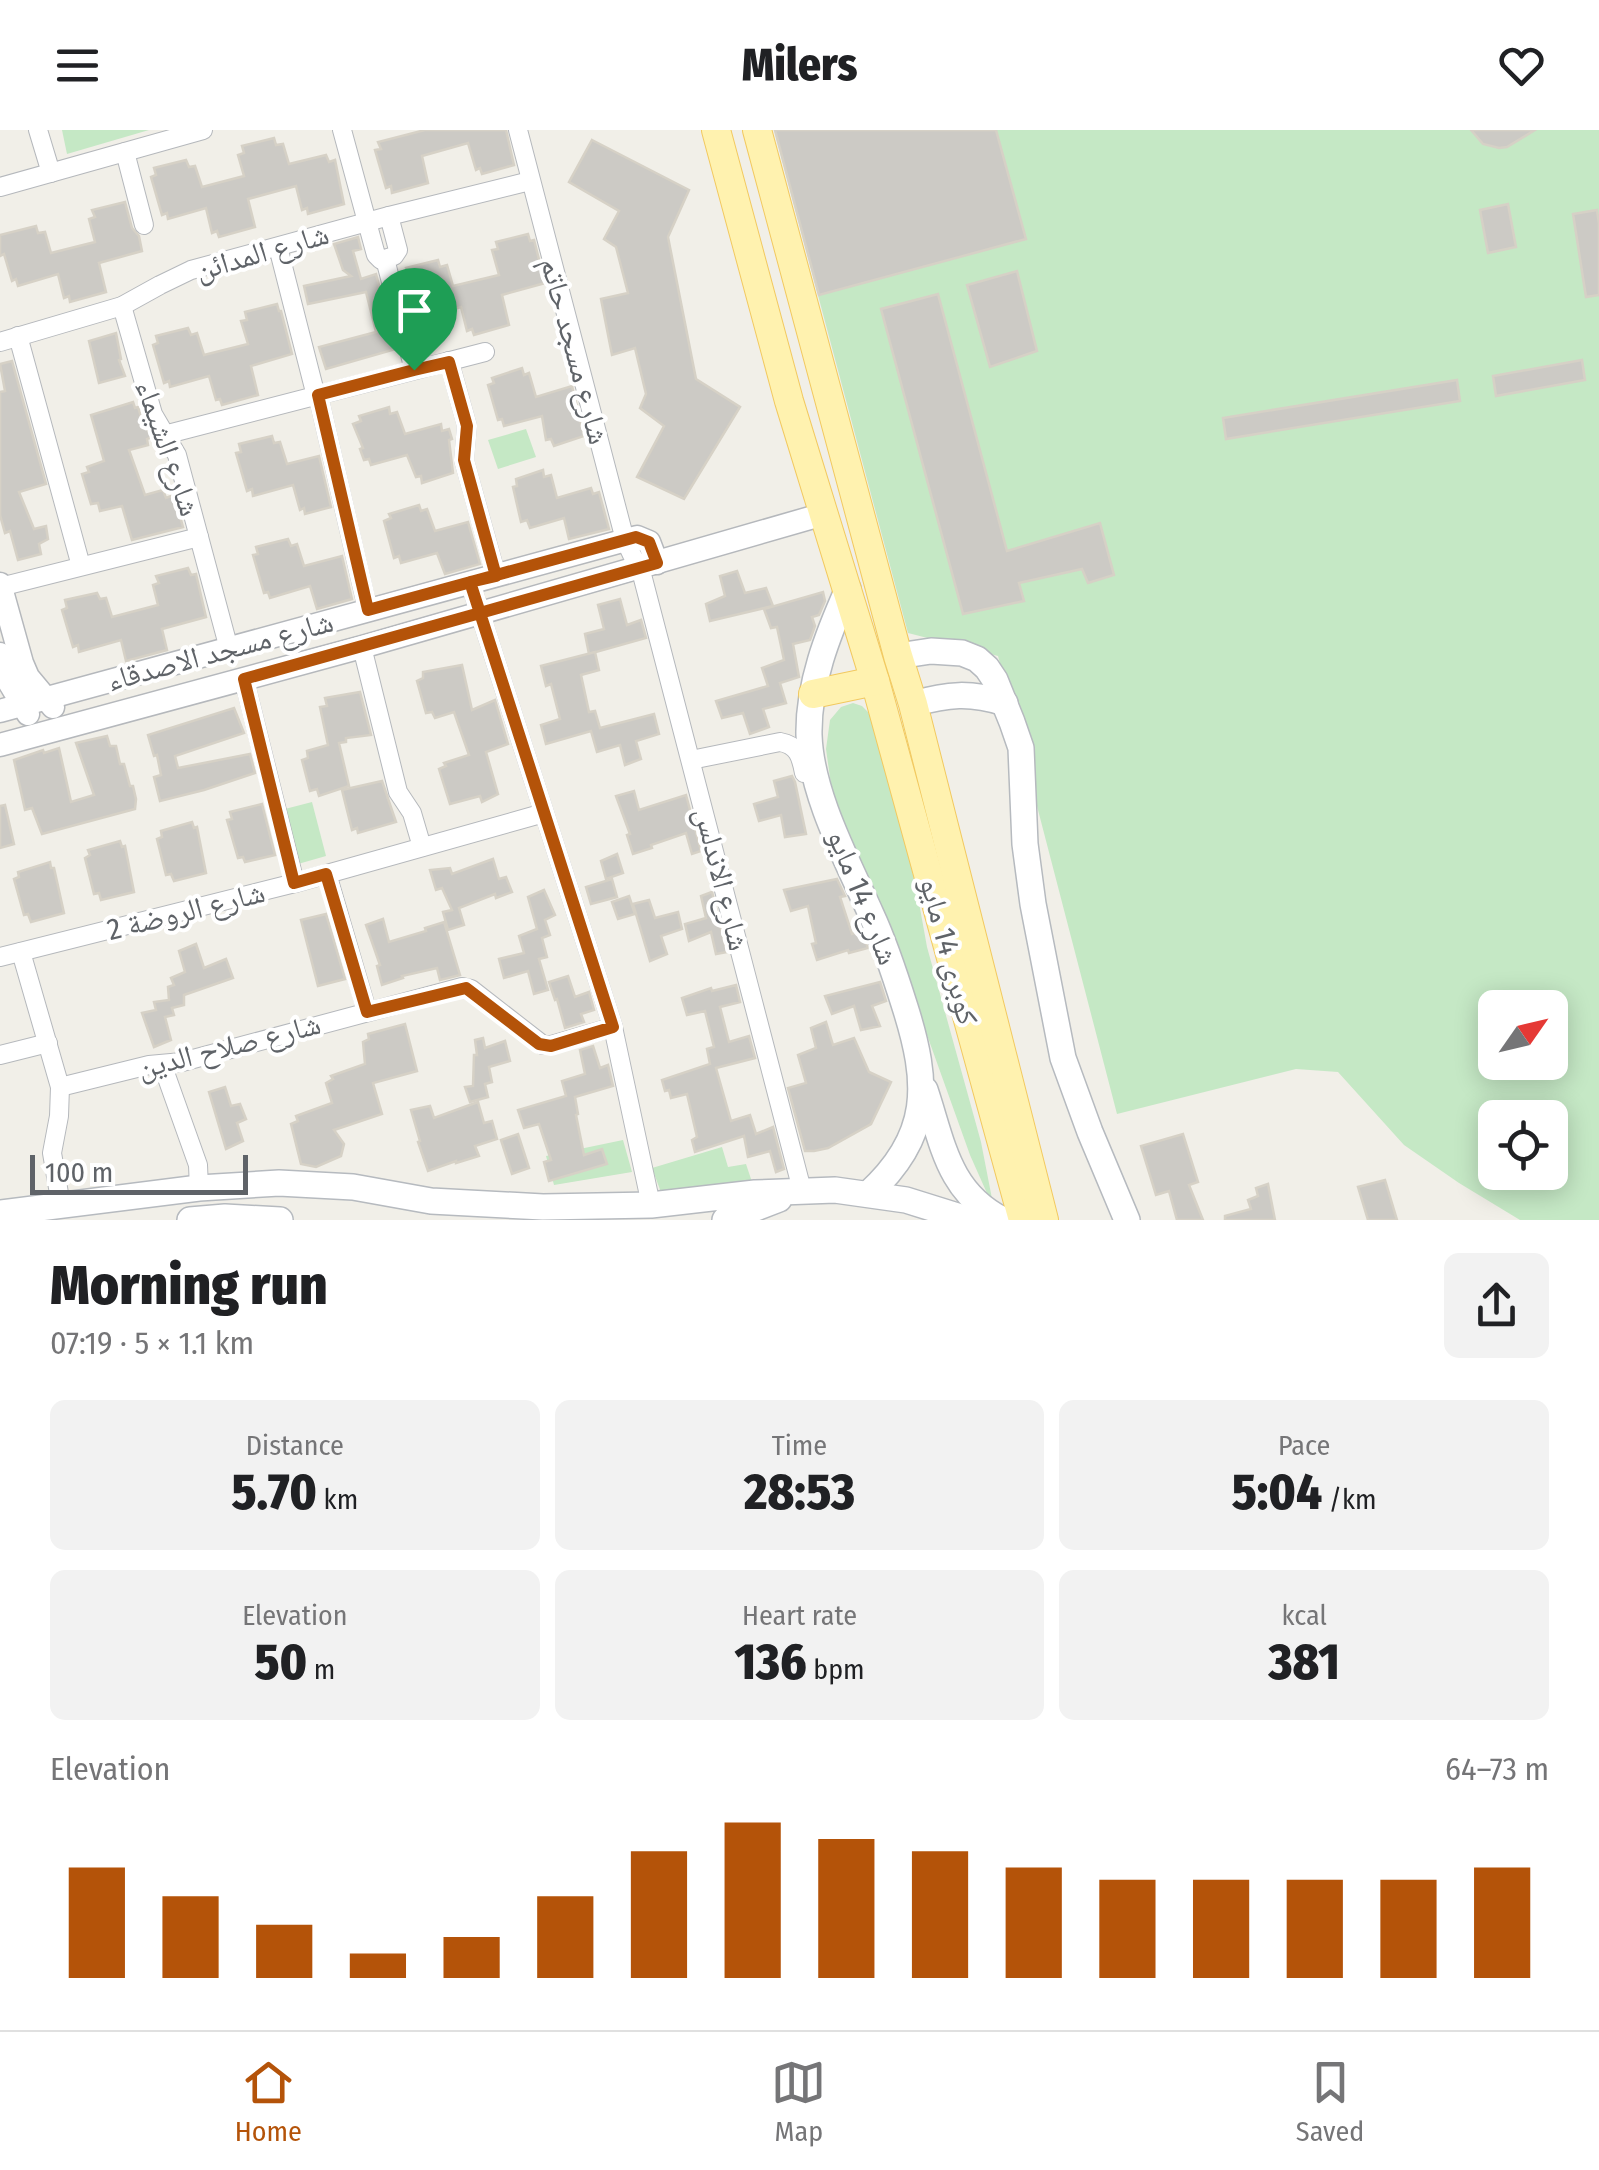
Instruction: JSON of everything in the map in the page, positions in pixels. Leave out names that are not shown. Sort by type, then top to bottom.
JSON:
[{"type":"main road","points":[[716,130],[786,386],[875,681],[813,694]]},
{"type":"main road","points":[[756,130],[913,704],[957,694],[1004,703]]},
{"type":"main road","name":"شارع 14 مايو","points":[[848,589],[827,639],[813,694],[809,736],[824,801],[889,955],[918,1047],[922,1080],[910,1138],[891,1171],[868,1194]]},
{"type":"main road","points":[[898,656],[931,651],[962,653],[977,659],[995,680],[1021,748],[1025,844],[1033,904],[1063,1058],[1124,1218]]},
{"type":"main road","name":"كوبرى 14 مايو","points":[[875,681],[1025,1212]]},
{"type":"main road","name":"كوبرى 14 مايو","points":[[913,704],[1025,1212]]},
{"type":"main road","points":[[922,1080],[954,1175],[973,1201],[984,1210],[1025,1212]]},
{"type":"main road","points":[[0,1213],[199,1188],[278,1184],[353,1187],[431,1201],[544,1207],[651,1205],[836,1190],[931,1206],[970,1220]]},
{"type":"main road","points":[[725,1220],[802,1190]]},
{"type":"main road","points":[[190,1220],[280,1220]]},
{"type":"street","points":[[38,130],[50,173]]},
{"type":"street","points":[[342,130],[376,257],[385,259],[398,250],[389,216]]},
{"type":"street","name":"شارع مسجد حاتم","points":[[518,130],[625,540]]},
{"type":"street","points":[[0,187],[195,131]]},
{"type":"street","points":[[126,152],[144,225]]},
{"type":"street","name":"شارع المدائن","points":[[9,339],[122,306],[191,270],[530,181]]},
{"type":"street","points":[[278,247],[368,610]]},
{"type":"street","points":[[385,259],[414,370]]},
{"type":"street","name":"شارع الشيماء","points":[[122,306],[154,414],[177,455],[230,648]]},
{"type":"street","points":[[9,339],[81,566]]},
{"type":"street","points":[[164,436],[485,352]]},
{"type":"street","points":[[449,362],[467,426],[464,460],[496,576]]},
{"type":"street","name":"شارع مسجد الاصدقاء","points":[[0,745],[362,647],[824,514]]},
{"type":"street","points":[[0,654],[11,708],[49,732],[56,713],[22,664],[0,586],[198,537]]},
{"type":"street","points":[[625,540],[646,539],[652,546],[649,565]]},
{"type":"street","name":"شارع مسجد الاصدقاء","points":[[11,708],[625,540]]},
{"type":"street","name":"شارع الاندلس","points":[[649,565],[691,760],[802,1190]]},
{"type":"street","points":[[470,582],[613,1027],[651,1205]]},
{"type":"street","points":[[362,647],[398,792],[412,813],[422,847]]},
{"type":"street","points":[[244,679],[294,883]]},
{"type":"street","points":[[691,760],[780,742],[794,746],[815,812],[848,864]]},
{"type":"street","name":"شارع الروضة 2","points":[[0,957],[294,883],[544,813]]},
{"type":"street","points":[[326,874],[367,1012]]},
{"type":"street","points":[[21,952],[60,1087],[52,1154],[61,1205]]},
{"type":"street","name":"شارع صلاح الدين","points":[[60,1087],[149,1065],[182,1062],[462,987],[471,989],[543,1045],[613,1027]]},
{"type":"street","points":[[0,1055],[48,1043]]},
{"type":"street","points":[[162,1064],[198,1165],[199,1188]]},
{"type":"green space","points":[[62,130],[149,130],[67,154]]},
{"type":"green space","points":[[774,130],[1599,130],[1599,1220],[1520,1220],[1404,1145],[1338,1072],[1296,1069],[1117,1114],[998,656],[908,633]]},
{"type":"green space","points":[[526,429],[536,457],[498,469],[488,440]]},
{"type":"green space","points":[[853,703],[868,712],[886,755],[927,947],[981,1142],[994,1209],[833,799],[826,749],[830,720],[841,707]]},
{"type":"green space","points":[[312,802],[326,856],[298,864],[285,809]]},
{"type":"green space","points":[[623,1140],[632,1172],[554,1185],[546,1156]]},
{"type":"green space","points":[[722,1147],[728,1167],[746,1164],[752,1182],[662,1195],[652,1168]]},
{"type":"building","points":[[425,130],[506,130],[514,165],[482,174],[480,168],[476,170],[468,143],[422,156],[428,183],[392,193],[391,186],[386,188],[375,150],[381,149],[378,142]]},
{"type":"building","points":[[775,130],[996,130],[1026,239],[819,295]]},
{"type":"building","points":[[1471,130],[1535,130],[1499,148],[1483,144]]},
{"type":"building","points":[[274,138],[276,145],[283,144],[289,164],[326,155],[329,162],[335,160],[344,204],[308,214],[307,208],[302,210],[296,186],[248,199],[255,227],[219,237],[217,231],[212,233],[206,208],[168,219],[167,213],[162,215],[151,177],[156,175],[154,168],[186,160],[189,167],[195,166],[202,187],[244,176],[238,155],[244,153],[242,146]]},
{"type":"building","points":[[592,140],[689,190],[668,237],[696,379],[740,407],[684,499],[637,477],[664,426],[640,408],[646,394],[635,348],[612,355],[601,299],[628,293],[616,247],[604,239],[619,211],[569,182]]},
{"type":"building","points":[[125,202],[142,251],[99,263],[106,292],[70,302],[69,296],[64,298],[58,274],[18,286],[16,279],[12,281],[4,254],[0,256],[0,235],[36,226],[38,233],[45,232],[51,253],[95,242],[89,219],[95,217],[92,210]]},
{"type":"building","points":[[1508,204],[1516,247],[1488,253],[1480,210]]},
{"type":"building","points":[[1597,210],[1599,295],[1586,297],[1573,214]]},
{"type":"building","points":[[528,234],[530,241],[534,240],[545,283],[502,295],[509,325],[474,335],[472,329],[467,331],[461,307],[420,319],[418,313],[414,315],[403,277],[408,275],[406,268],[438,260],[440,267],[447,265],[453,286],[499,275],[492,250],[498,249],[496,242]]},
{"type":"building","points":[[358,237],[361,249],[353,251],[361,279],[376,274],[396,349],[326,369],[319,347],[376,332],[366,292],[308,304],[304,286],[351,276],[343,270],[334,244]]},
{"type":"building","points":[[1017,271],[1037,351],[990,367],[967,285]]},
{"type":"building","points":[[938,294],[1007,551],[1100,523],[1114,575],[1088,583],[1082,569],[1019,583],[1024,601],[963,614],[881,309]]},
{"type":"building","points":[[277,304],[292,354],[251,366],[258,395],[222,405],[220,399],[216,400],[209,376],[170,387],[169,381],[164,383],[153,345],[158,343],[156,336],[188,328],[191,335],[197,333],[204,355],[248,344],[241,321],[247,320],[245,312]]},
{"type":"building","points":[[116,333],[125,376],[99,383],[89,341]]},
{"type":"building","points":[[1582,360],[1585,380],[1496,396],[1493,376]]},
{"type":"building","points":[[12,361],[46,484],[19,492],[34,529],[46,526],[48,539],[39,544],[41,554],[18,560],[10,531],[5,533],[0,515],[0,392],[5,391],[0,364]]},
{"type":"building","points":[[522,368],[524,375],[529,373],[536,397],[572,386],[584,436],[554,446],[551,439],[546,440],[542,416],[504,426],[502,419],[498,420],[488,385],[494,383],[492,378]]},
{"type":"building","points":[[1457,380],[1460,401],[1226,439],[1223,418]]},
{"type":"building","points":[[133,402],[152,437],[147,439],[148,445],[129,450],[145,495],[163,490],[166,498],[174,495],[183,527],[132,540],[122,506],[100,511],[98,503],[91,504],[82,474],[89,472],[87,467],[104,461],[91,415]]},
{"type":"building","points":[[389,407],[390,414],[397,412],[405,434],[441,424],[442,431],[449,429],[453,473],[422,483],[407,455],[371,465],[369,459],[364,460],[353,424],[361,421],[359,416]]},
{"type":"building","points":[[272,436],[274,443],[280,442],[287,464],[319,456],[331,507],[305,514],[304,508],[300,510],[293,485],[253,496],[252,489],[247,491],[236,453],[241,452],[239,444]]},
{"type":"building","points":[[543,470],[544,477],[551,475],[557,498],[591,488],[593,494],[599,492],[609,529],[569,539],[564,518],[530,528],[527,520],[521,522],[513,487],[517,486],[516,479]]},
{"type":"building","points":[[419,505],[421,511],[427,509],[435,531],[468,522],[480,564],[445,574],[437,553],[401,563],[399,556],[394,558],[384,521],[391,518],[389,514]]},
{"type":"building","points":[[288,539],[291,546],[297,544],[304,566],[342,556],[352,599],[317,609],[310,586],[270,598],[268,592],[264,593],[253,555],[258,554],[256,547]]},
{"type":"building","points":[[188,568],[191,575],[196,574],[206,617],[162,629],[167,650],[126,661],[121,640],[79,652],[78,645],[73,647],[62,610],[67,608],[65,600],[97,593],[100,599],[106,598],[112,617],[158,605],[153,585],[159,583],[156,576]]},
{"type":"building","points":[[737,571],[745,593],[766,588],[773,606],[710,621],[706,604],[725,596],[720,576]]},
{"type":"building","points":[[823,592],[825,601],[819,615],[812,617],[815,626],[810,640],[793,644],[799,677],[780,683],[786,703],[763,709],[769,727],[750,734],[743,713],[722,718],[716,701],[768,686],[762,668],[784,660],[777,627],[771,628],[764,609]]},
{"type":"building","points":[[620,599],[627,625],[641,620],[646,638],[589,654],[585,634],[604,629],[598,605]]},
{"type":"building","points":[[595,652],[599,670],[581,675],[589,712],[595,711],[600,728],[654,714],[659,734],[636,741],[641,759],[625,765],[620,745],[597,752],[591,731],[546,744],[541,725],[560,719],[551,684],[546,686],[541,666]]},
{"type":"building","points":[[462,665],[472,710],[495,700],[508,744],[486,752],[498,794],[482,802],[480,796],[450,804],[439,769],[446,766],[444,763],[469,755],[454,712],[435,718],[432,712],[426,713],[417,681],[423,678],[423,672]]},
{"type":"building","points":[[360,692],[371,735],[346,738],[346,742],[339,743],[349,786],[319,796],[317,789],[310,791],[302,760],[308,758],[307,751],[328,745],[320,707],[327,706],[325,698]]},
{"type":"building","points":[[234,708],[244,733],[175,756],[178,768],[250,754],[255,773],[160,801],[154,777],[161,775],[148,735]]},
{"type":"building","points":[[107,736],[110,746],[116,746],[120,764],[124,764],[133,786],[135,809],[42,834],[32,808],[25,810],[14,760],[59,748],[71,802],[94,795],[76,743]]},
{"type":"building","points":[[792,776],[806,834],[785,837],[781,815],[759,821],[754,804],[778,797],[774,781]]},
{"type":"building","points":[[382,781],[396,822],[358,833],[357,828],[352,830],[342,790]]},
{"type":"building","points":[[634,791],[639,810],[686,795],[701,851],[692,854],[686,833],[633,854],[616,796]]},
{"type":"building","points":[[262,804],[275,855],[245,862],[243,857],[238,858],[227,820],[232,819],[230,812]]},
{"type":"building","points":[[5,805],[14,844],[0,848],[0,806]]},
{"type":"building","points":[[192,822],[197,827],[206,873],[174,881],[171,874],[166,875],[157,839],[162,837],[161,831]]},
{"type":"building","points":[[120,841],[125,846],[134,892],[101,900],[99,893],[94,894],[85,858],[90,855],[88,850]]},
{"type":"building","points":[[617,854],[623,873],[606,879],[601,861]]},
{"type":"building","points":[[493,859],[499,879],[506,877],[512,892],[459,908],[464,925],[448,930],[443,912],[452,910],[442,888],[436,890],[430,870],[450,868],[452,874]]},
{"type":"building","points":[[50,862],[64,913],[31,922],[28,914],[24,915],[14,879],[19,877],[18,872]]},
{"type":"building","points":[[612,879],[617,897],[591,904],[586,887]]},
{"type":"building","points":[[837,879],[845,896],[840,897],[852,934],[861,931],[868,948],[817,960],[808,906],[791,911],[784,890]]},
{"type":"building","points":[[544,890],[555,915],[545,920],[550,935],[542,938],[547,957],[539,959],[548,990],[534,994],[528,971],[504,978],[499,959],[524,953],[519,936],[537,929],[528,897]]},
{"type":"building","points":[[712,892],[727,952],[716,954],[711,932],[689,941],[685,924],[706,918],[701,896]]},
{"type":"building","points":[[629,896],[635,914],[618,919],[612,902]]},
{"type":"building","points":[[649,900],[655,918],[678,912],[682,929],[661,936],[667,954],[650,961],[633,904]]},
{"type":"building","points":[[326,914],[345,979],[318,986],[301,920]]},
{"type":"building","points":[[383,919],[389,942],[444,922],[460,975],[440,980],[437,968],[382,985],[377,966],[380,965],[366,925]]},
{"type":"building","points":[[196,944],[204,968],[226,959],[233,978],[184,995],[184,1005],[172,1008],[174,1015],[165,1017],[171,1040],[154,1047],[142,1013],[156,1010],[154,1002],[169,1000],[168,987],[174,985],[171,978],[185,972],[179,951]]},
{"type":"building","points":[[568,976],[575,997],[589,992],[594,1010],[581,1014],[584,1022],[565,1028],[549,982]]},
{"type":"building","points":[[880,982],[886,1001],[872,1006],[880,1026],[861,1030],[854,1006],[832,1014],[825,996]]},
{"type":"building","points":[[736,985],[740,1002],[720,1007],[729,1042],[749,1036],[755,1058],[716,1068],[731,1121],[750,1115],[756,1134],[773,1127],[784,1169],[776,1172],[770,1151],[748,1157],[744,1136],[695,1152],[692,1140],[697,1137],[687,1094],[671,1098],[662,1080],[710,1064],[707,1049],[714,1047],[705,1011],[687,1015],[682,998]]},
{"type":"building","points":[[826,1022],[833,1045],[854,1038],[869,1072],[891,1082],[871,1124],[828,1148],[805,1151],[788,1088],[806,1083],[798,1055],[816,1048],[811,1028]]},
{"type":"building","points":[[405,1024],[417,1071],[373,1083],[382,1114],[334,1130],[344,1144],[341,1156],[316,1167],[301,1164],[291,1124],[298,1121],[296,1116],[332,1103],[326,1083],[333,1079],[331,1076],[365,1064],[363,1042],[369,1039],[368,1034]]},
{"type":"building","points":[[483,1038],[485,1048],[505,1041],[510,1061],[489,1067],[492,1082],[485,1084],[488,1097],[470,1102],[465,1087],[473,1086],[475,1040]]},
{"type":"building","points":[[593,1046],[600,1068],[608,1065],[613,1086],[575,1097],[576,1115],[584,1155],[602,1149],[607,1164],[549,1181],[544,1162],[551,1160],[539,1124],[524,1128],[518,1110],[566,1096],[562,1081],[585,1074],[580,1050]]},
{"type":"building","points":[[225,1087],[231,1106],[240,1104],[246,1119],[237,1123],[243,1141],[226,1149],[209,1092]]},
{"type":"building","points":[[478,1102],[484,1123],[492,1121],[497,1139],[475,1146],[479,1156],[428,1171],[411,1110],[430,1106],[434,1118]]},
{"type":"building","points":[[518,1134],[529,1168],[512,1174],[501,1140]]},
{"type":"building","points":[[1183,1134],[1198,1182],[1189,1185],[1203,1220],[1177,1220],[1169,1191],[1156,1195],[1141,1146]]},
{"type":"building","points":[[1385,1180],[1397,1220],[1368,1220],[1358,1187]]},
{"type":"building","points":[[1268,1184],[1275,1220],[1225,1220],[1225,1216],[1251,1209],[1248,1200],[1258,1196],[1256,1188]]},
{"type":"route","points":[[414,370],[318,395],[368,610],[470,582],[496,576],[636,537],[649,542],[657,563],[480,613],[613,1027],[551,1046],[539,1044],[474,992],[462,987],[367,1012],[326,874],[294,883],[244,679],[480,613],[470,582],[496,576],[464,460],[467,426],[449,362],[414,370]]}]
